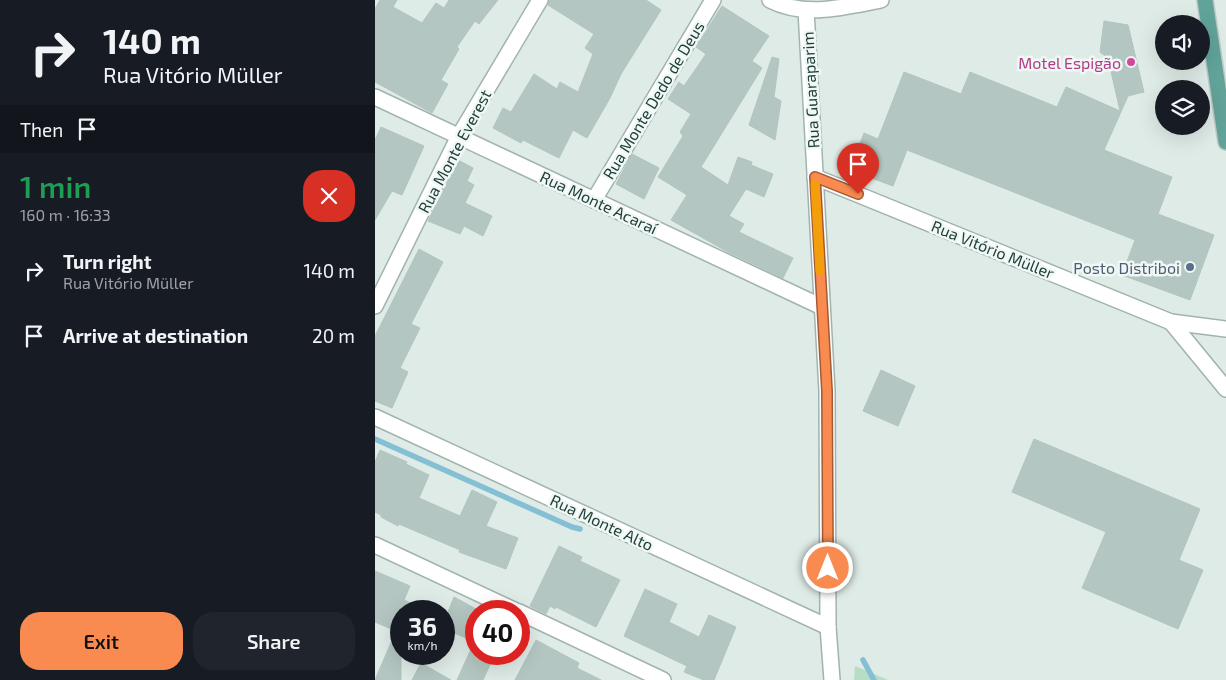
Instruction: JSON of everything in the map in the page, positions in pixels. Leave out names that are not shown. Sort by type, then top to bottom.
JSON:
[{"type":"main road","points":[[1205,0],[1226,142]]},
{"type":"street","name":"Rua Monte Everest","points":[[375,306],[459,136],[540,0]]},
{"type":"street","name":"Rua Monte Dedo de Deus","points":[[594,200],[713,0]]},
{"type":"street","points":[[770,0],[786,7],[806,10],[881,0]]},
{"type":"street","name":"Rua Guaraparim","points":[[806,10],[827,391],[828,627],[832,680]]},
{"type":"street","name":"Rua Monte Acaraí","points":[[375,97],[822,307]]},
{"type":"street","name":"Rua Vitório Müller","points":[[815,177],[1171,322],[1226,329]]},
{"type":"street","name":"Rua Vitório Müller","points":[[1171,322],[1226,389]]},
{"type":"street","name":"Rua Monte Alto","points":[[375,417],[828,627]]},
{"type":"street","points":[[375,545],[492,600]]},
{"type":"street","points":[[530,618],[663,680]]},
{"type":"green space","points":[[855,666],[886,679],[888,680],[854,680]]},
{"type":"building","points":[[380,0],[397,0],[393,7],[422,23],[436,3],[444,8],[449,0],[498,0],[479,24],[475,21],[457,47],[459,49],[441,80],[448,84],[432,113],[375,82],[375,9]]},
{"type":"building","points":[[549,0],[646,0],[661,10],[621,74],[610,98],[587,138],[573,130],[559,158],[523,140],[521,143],[493,128],[503,108],[511,112],[534,74],[557,89],[560,82],[578,92],[593,54],[585,48],[594,34],[548,5]]},
{"type":"building","points":[[722,6],[769,36],[752,61],[762,68],[701,167],[728,185],[738,157],[752,162],[751,165],[773,174],[764,197],[746,189],[729,216],[744,224],[739,232],[793,258],[783,278],[728,252],[671,220],[687,195],[658,177],[683,136],[680,132],[691,114],[668,99],[679,82],[684,86],[706,54],[696,47]]},
{"type":"building","points":[[1104,21],[1128,25],[1144,92],[1128,96],[1104,150],[1172,177],[1158,214],[1214,235],[1190,300],[1122,275],[1135,240],[907,150],[893,186],[850,170],[864,133],[878,139],[904,72],[961,94],[970,72],[1057,107],[1066,87],[1120,111],[1108,58],[1100,52]]},
{"type":"building","points":[[772,57],[779,59],[774,97],[781,101],[775,140],[749,125]]},
{"type":"building","points":[[381,127],[424,146],[402,195],[392,191],[375,220],[375,140]]},
{"type":"building","points":[[632,154],[659,168],[644,199],[616,184]]},
{"type":"building","points":[[458,160],[473,168],[467,181],[474,185],[465,203],[492,216],[483,236],[464,226],[460,234],[428,221]]},
{"type":"building","points":[[419,249],[443,262],[411,324],[420,328],[400,368],[408,372],[392,408],[375,401],[375,336]]},
{"type":"building","points":[[881,370],[915,386],[898,426],[863,411]]},
{"type":"building","points":[[1034,439],[1200,509],[1179,560],[1203,570],[1178,629],[1082,588],[1106,532],[1012,492]]},
{"type":"building","points":[[380,450],[407,462],[406,464],[429,475],[419,498],[460,516],[472,490],[497,502],[486,526],[518,538],[506,569],[459,552],[460,550],[399,524],[398,526],[375,512],[375,462]]},
{"type":"building","points":[[559,546],[582,557],[580,561],[620,580],[596,627],[556,607],[555,609],[550,606],[546,614],[530,606]]},
{"type":"building","points":[[375,571],[410,586],[404,600],[390,600],[390,628],[375,622]]},
{"type":"building","points":[[645,589],[677,604],[669,622],[699,637],[709,615],[736,627],[714,680],[704,680],[684,672],[687,666],[624,636]]},
{"type":"building","points":[[454,597],[465,603],[465,638],[455,633],[455,600],[453,600]]},
{"type":"building","points":[[536,640],[579,663],[577,668],[601,680],[515,680],[523,665],[530,665],[530,651]]},
{"type":"building","points":[[390,645],[390,665],[401,665],[401,680],[375,680]]},
{"type":"building","points":[[465,662],[465,665],[490,665],[483,680],[457,680]]},
{"type":"building","points":[[420,665],[425,665],[451,680],[412,680]]},
{"type":"waterway","points":[[375,439],[580,529]]},
{"type":"waterway","points":[[863,660],[874,680]]},
{"type":"slow traffic","points":[[815,184],[820,271]]},
{"type":"place","name":"Motel Espigão","points":[[1131,62]]},
{"type":"place","name":"Posto Distriboi","points":[[1190,267]]},
{"type":"route","points":[[828,568],[827,391],[815,177],[858,194]]}]
